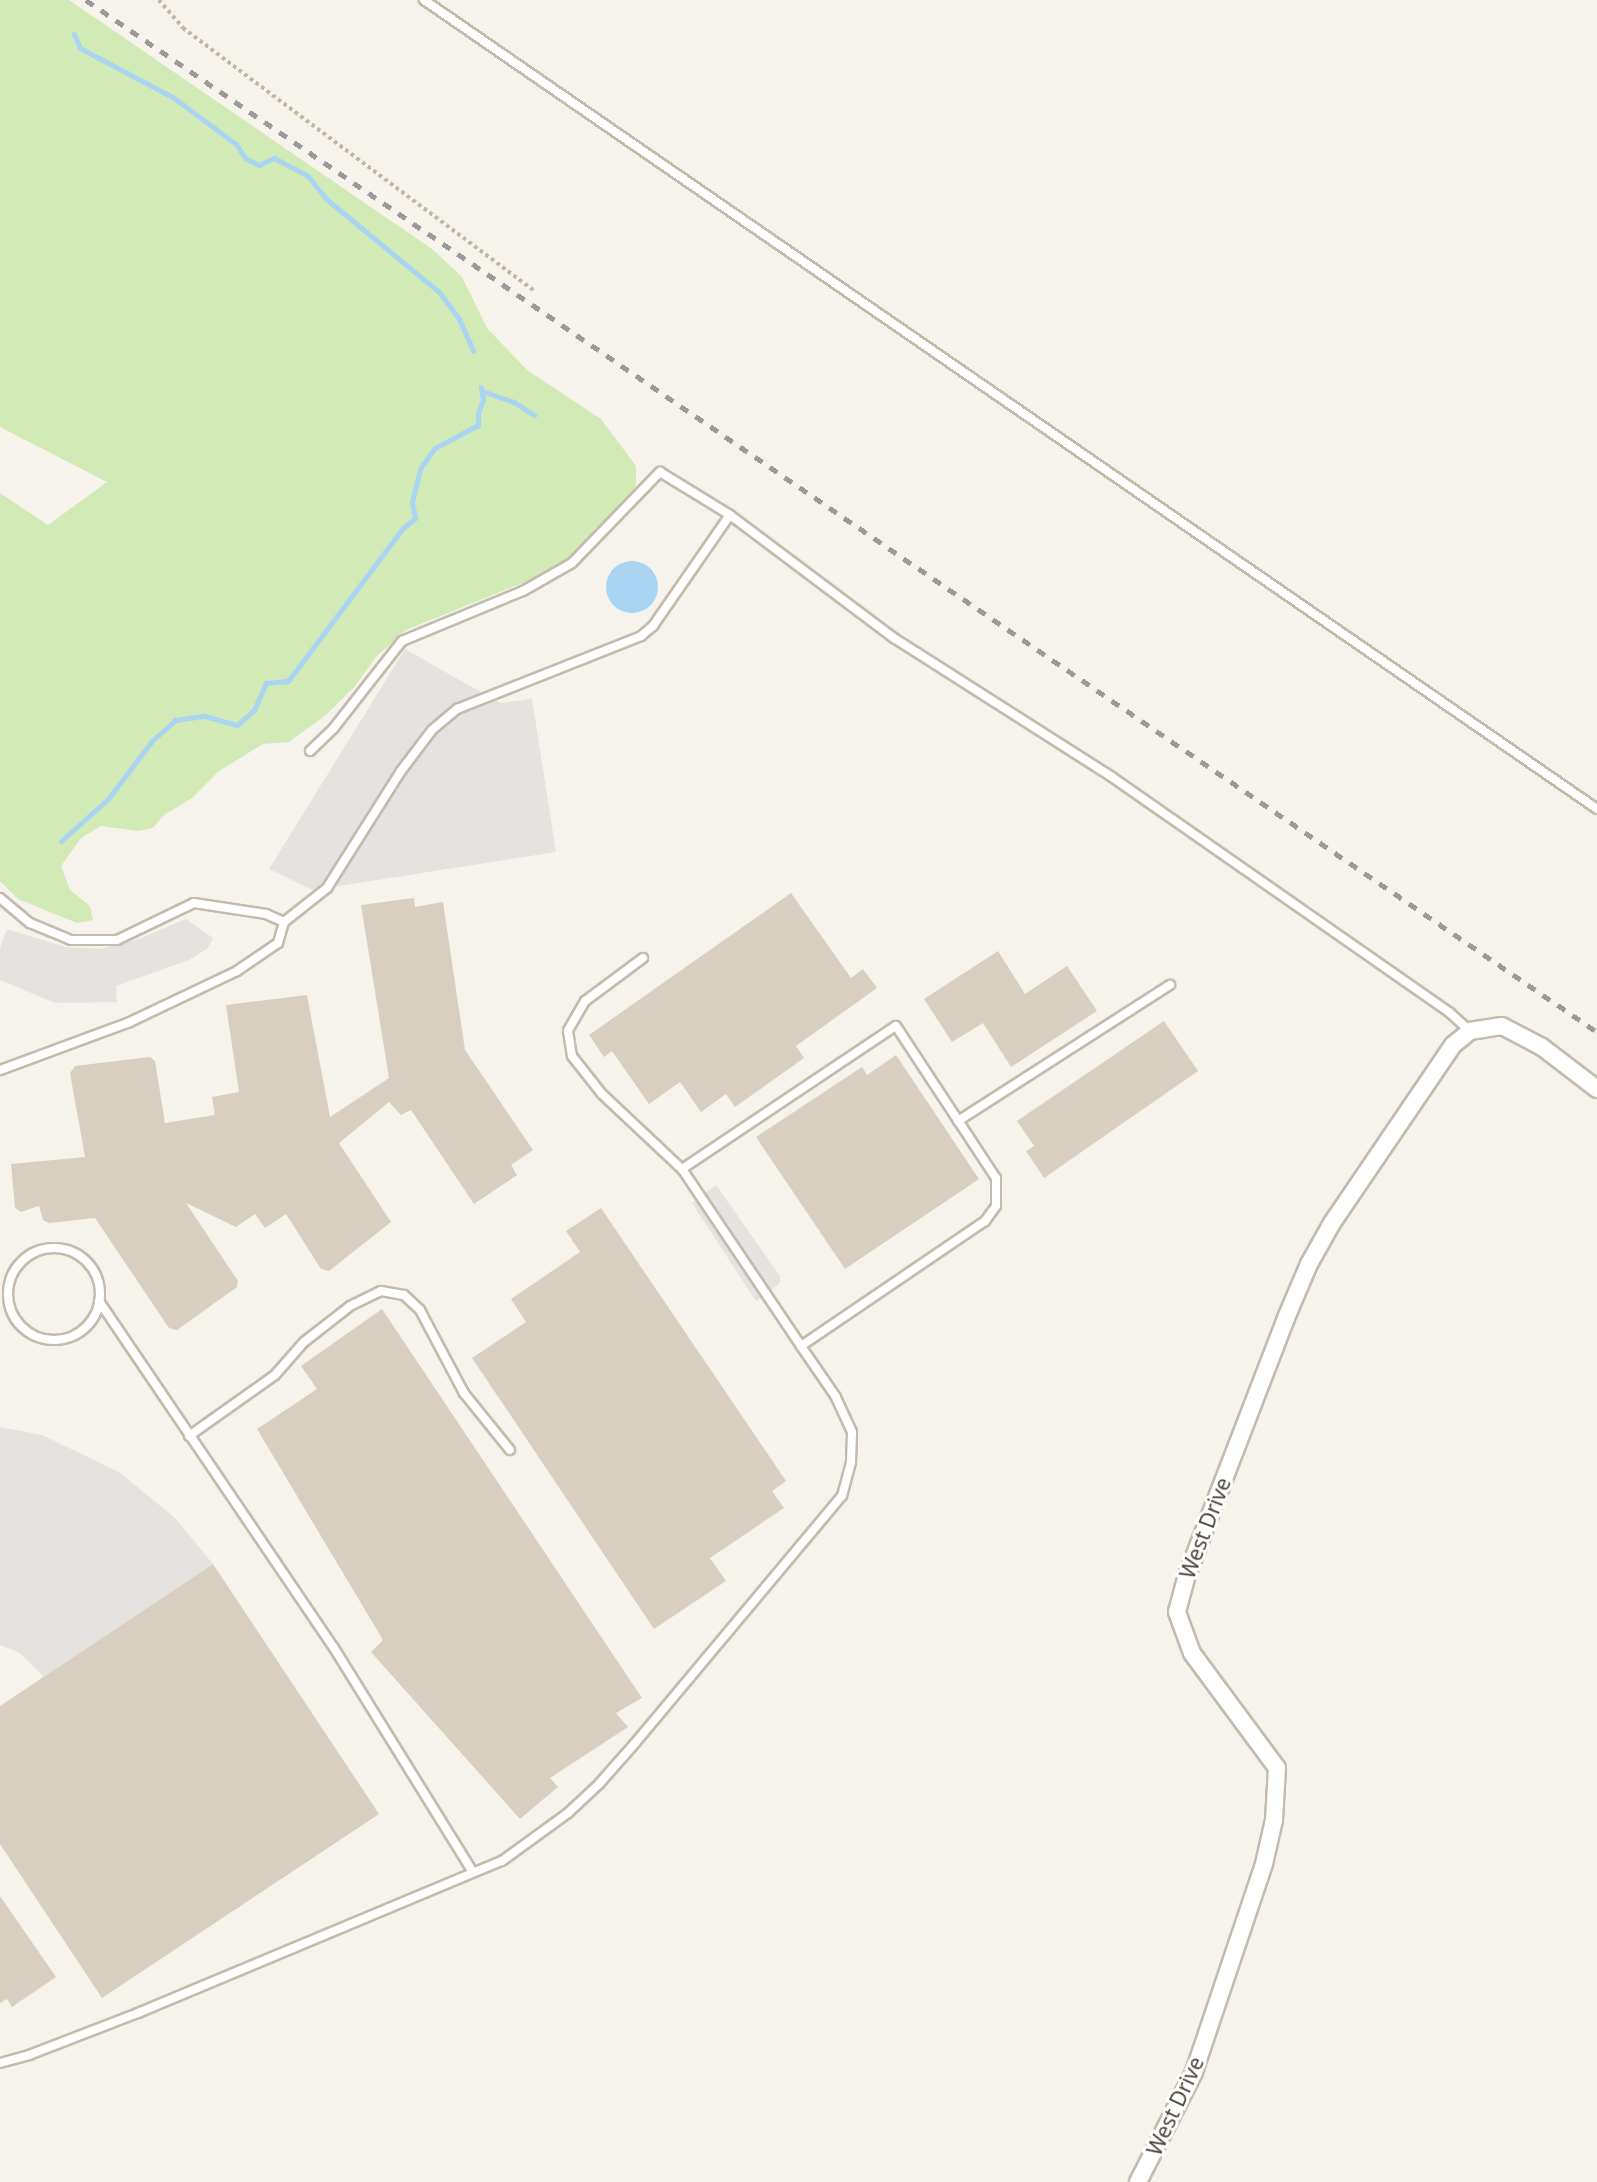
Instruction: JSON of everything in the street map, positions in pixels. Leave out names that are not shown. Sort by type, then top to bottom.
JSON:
[{"type":"street","points":[[1469,1031],[1502,1026],[1542,1047],[1597,1089]]},
{"type":"street","name":"West Drive","points":[[1138,2182],[1194,2072],[1264,1864],[1273,1820],[1277,1768],[1192,1653],[1177,1612],[1181,1594],[1309,1264],[1332,1223],[1398,1124],[1453,1045],[1469,1031]]},
{"type":"lane","points":[[424,0],[1597,809]]},
{"type":"lane","points":[[310,751],[333,729],[402,641],[523,591],[572,563],[660,472],[730,516],[894,638],[1112,777],[1450,1013],[1469,1031]]},
{"type":"lane","points":[[0,1070],[130,1022],[237,971],[278,943],[284,922],[327,888],[401,771],[432,730],[457,709],[641,636],[653,626],[730,516]]},
{"type":"lane","points":[[0,898],[30,923],[71,940],[117,940],[194,903],[266,914],[284,922]]},
{"type":"lane","points":[[0,2063],[29,2055],[138,2013],[472,1871],[502,1861],[533,1840],[599,1784],[842,1496],[851,1462],[852,1432],[836,1397],[682,1169],[602,1094],[572,1056],[568,1031],[585,1001],[643,958]]},
{"type":"lane","points":[[958,1121],[1170,985]]},
{"type":"lane","points":[[682,1169],[896,1026],[996,1178],[996,1206],[985,1221],[801,1346]]},
{"type":"lane","points":[[99,1301],[91,1322],[83,1330],[74,1336],[52,1340],[30,1334],[14,1318],[8,1286],[17,1266],[34,1251],[45,1248],[67,1249],[77,1254],[93,1269],[100,1290],[99,1301],[334,1648],[472,1871]]},
{"type":"lane","points":[[189,1436],[275,1376],[304,1342],[350,1306],[381,1291],[404,1295],[420,1310],[464,1393],[510,1450]]},
{"type":"path","points":[[159,0],[183,28],[535,292]]},
{"type":"green space","points":[[0,0],[69,0],[432,249],[462,277],[487,328],[527,370],[601,419],[636,466],[636,486],[577,554],[535,578],[406,630],[376,657],[355,686],[326,715],[289,742],[263,744],[219,771],[192,798],[164,815],[153,828],[138,831],[101,826],[81,838],[61,866],[70,890],[90,906],[93,920],[77,923],[18,899],[0,881],[0,493],[48,525],[107,482],[0,427]]},
{"type":"shaded area","points":[[405,649],[500,703],[532,699],[556,852],[313,890],[269,869]]},
{"type":"shaded area","points":[[186,919],[213,938],[208,948],[189,960],[116,986],[117,1002],[55,1003],[0,980],[0,949],[7,929],[66,947],[100,949],[139,939]]},
{"type":"shaded area","points":[[716,1185],[780,1276],[780,1283],[756,1301],[692,1203]]},
{"type":"shaded area","points":[[0,1427],[42,1435],[119,1472],[174,1517],[213,1564],[44,1677],[20,1653],[0,1645]]},
{"type":"water","points":[[632,561],[642,563],[650,569],[656,577],[656,597],[650,605],[642,611],[632,613],[622,611],[614,605],[608,597],[606,587],[608,577],[614,569],[622,563]]},
{"type":"building","points":[[791,893],[851,978],[863,969],[877,988],[796,1046],[804,1058],[735,1107],[726,1094],[701,1112],[680,1082],[649,1104],[612,1051],[604,1057],[589,1035]]},
{"type":"building","points":[[414,898],[415,907],[443,902],[465,1050],[533,1150],[511,1165],[517,1175],[474,1204],[411,1110],[401,1115],[389,1102],[339,1143],[391,1222],[329,1271],[321,1269],[286,1214],[265,1228],[255,1214],[236,1227],[186,1203],[238,1281],[237,1287],[177,1330],[169,1328],[95,1218],[49,1223],[43,1220],[39,1206],[21,1212],[15,1208],[11,1164],[85,1157],[70,1073],[75,1066],[150,1057],[155,1061],[165,1123],[215,1115],[212,1097],[239,1092],[226,1005],[307,995],[330,1117],[389,1078],[361,905]]},
{"type":"building","points":[[998,951],[1025,994],[1067,966],[1097,1011],[1011,1067],[983,1023],[952,1042],[924,999]]},
{"type":"building","points":[[1164,1021],[1198,1071],[1044,1178],[1026,1151],[1034,1146],[1017,1121]]},
{"type":"building","points":[[896,1055],[979,1179],[845,1269],[756,1137],[862,1067],[867,1075]]},
{"type":"building","points":[[601,1208],[786,1481],[772,1491],[784,1508],[710,1558],[726,1581],[654,1629],[472,1358],[526,1322],[511,1299],[580,1252],[566,1231]]},
{"type":"building","points":[[382,1309],[642,1698],[616,1713],[628,1727],[550,1778],[558,1787],[520,1819],[371,1652],[383,1640],[257,1429],[317,1389],[301,1366]]},
{"type":"building","points":[[213,1564],[379,1814],[102,1998],[0,1844],[0,1706]]},
{"type":"building","points":[[0,1896],[56,1977],[12,2007],[7,1999],[0,2003]]},
{"type":"waterway","points":[[74,34],[80,48],[174,98],[236,144],[245,158],[259,165],[274,158],[308,176],[325,198],[439,292],[459,319],[473,351]]},
{"type":"waterway","points":[[61,841],[108,799],[152,741],[175,720],[205,716],[237,725],[254,710],[266,683],[288,681],[402,529],[415,518],[412,502],[421,467],[435,448],[478,425],[478,413],[483,400],[481,387]]},
{"type":"waterway","points":[[482,391],[514,402],[534,415]]},
{"type":"railway","points":[[86,0],[1597,1032]]}]
